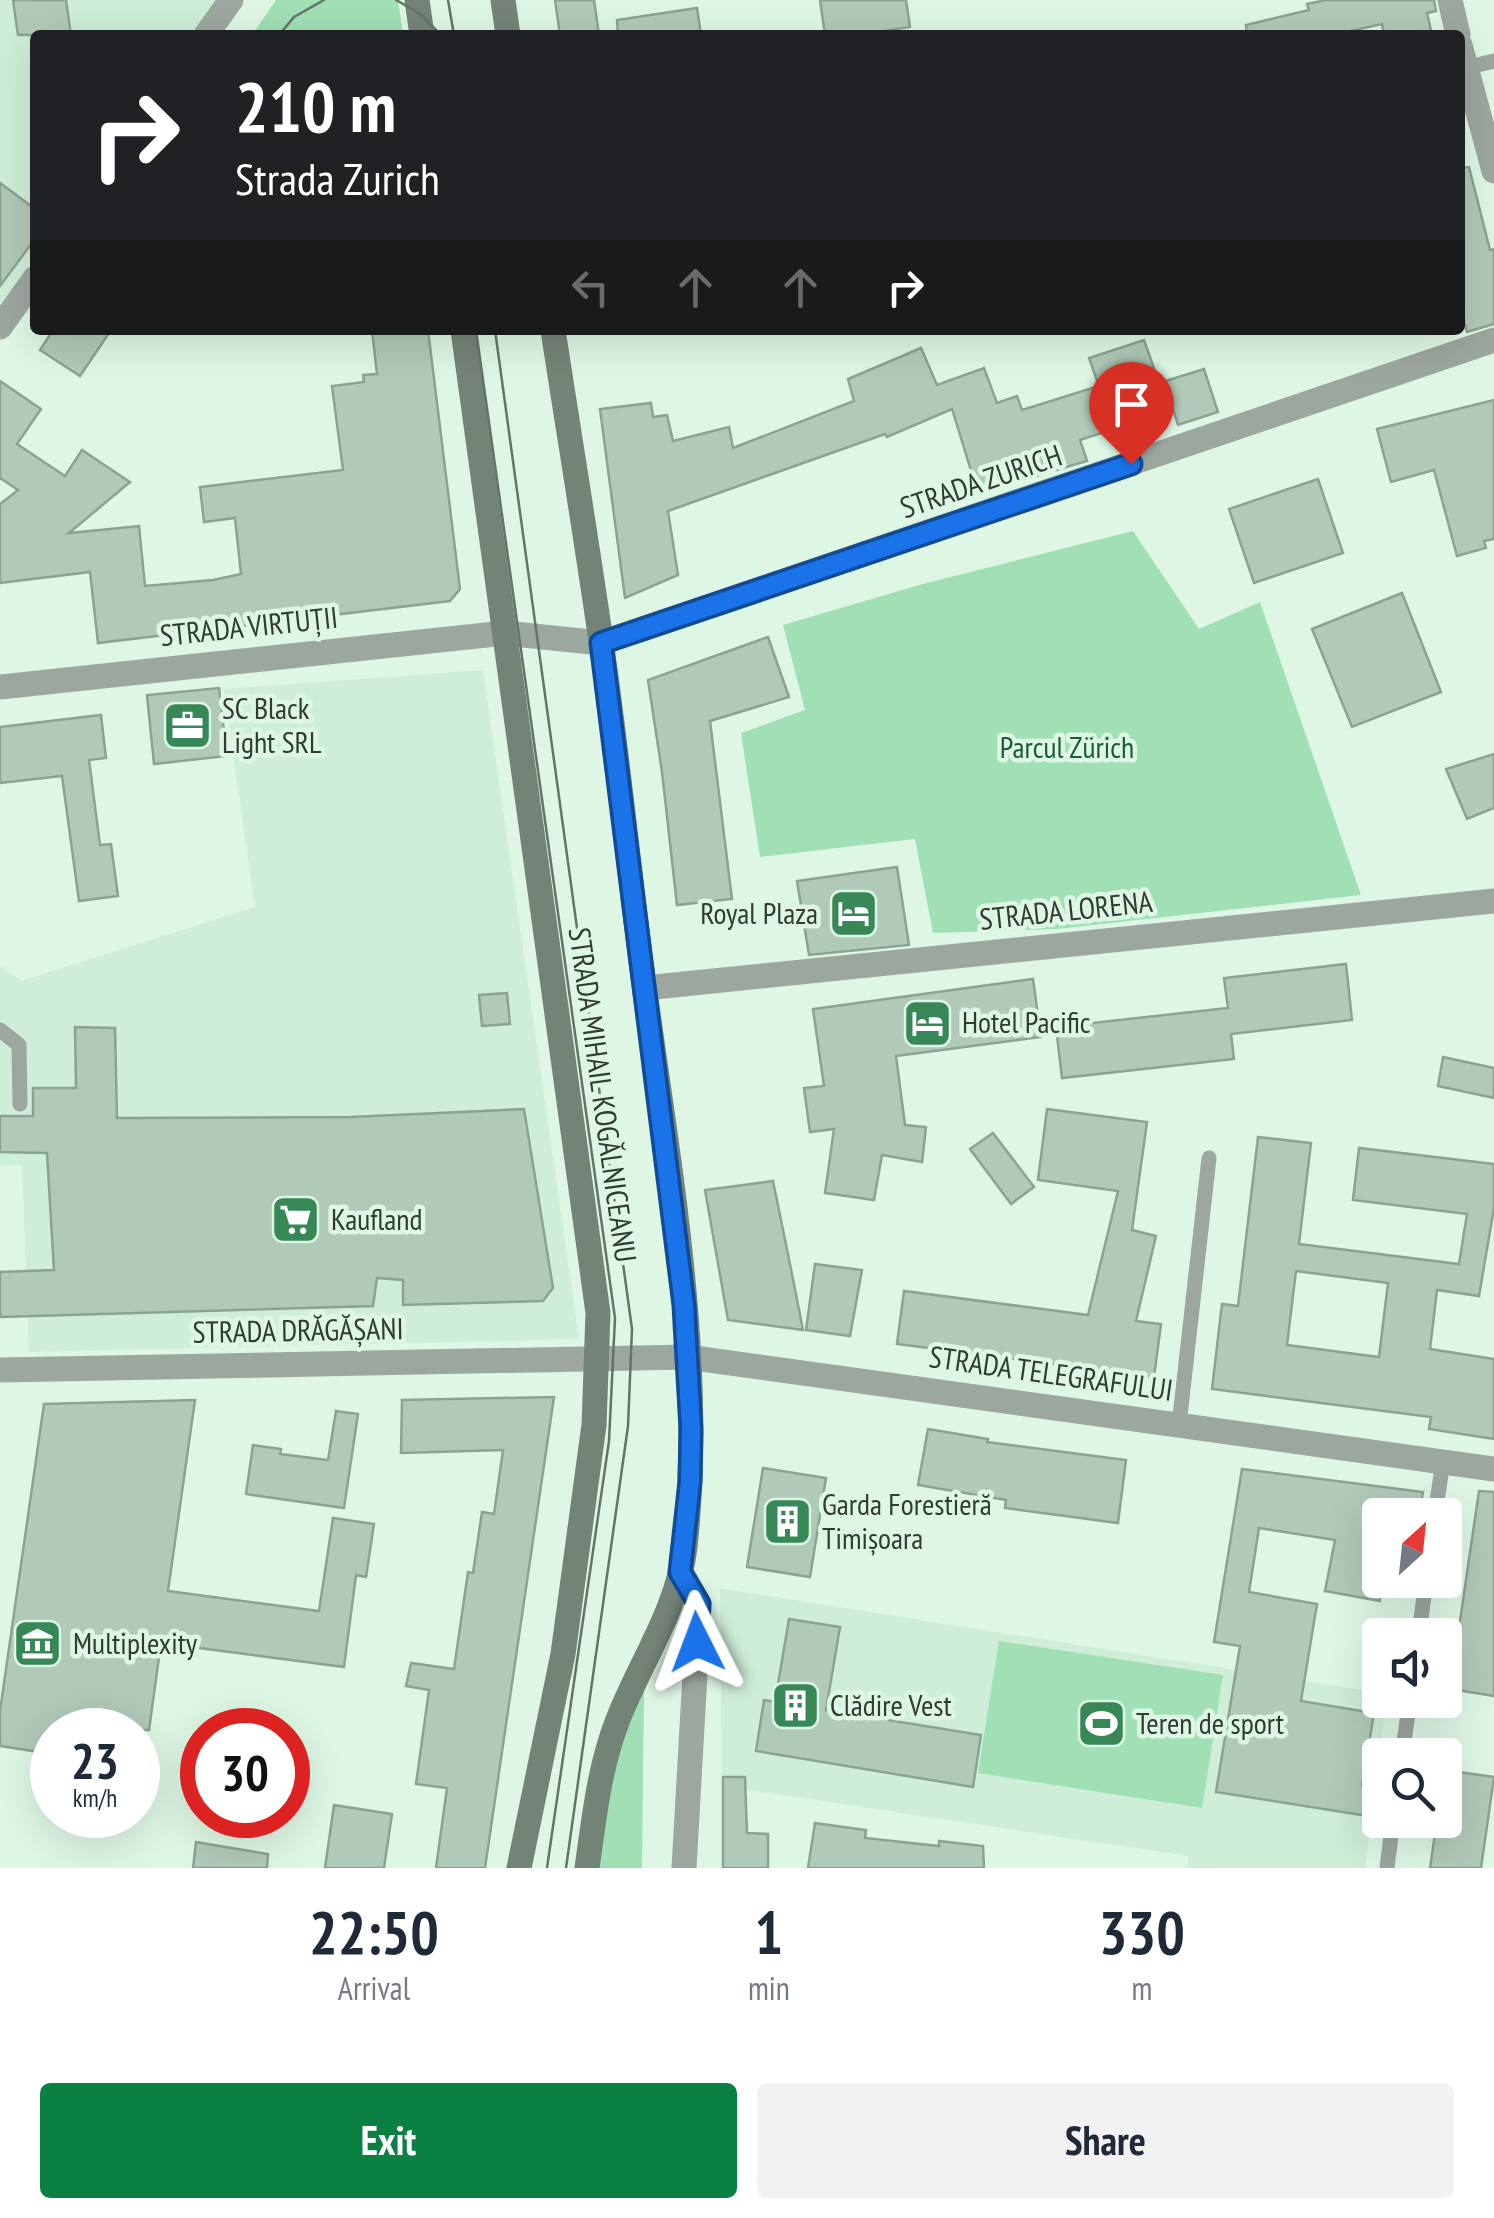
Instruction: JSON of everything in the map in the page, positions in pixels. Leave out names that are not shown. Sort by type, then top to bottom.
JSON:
[{"type":"street","points":[[210,30],[231,0]]},
{"type":"street","points":[[417,0],[421,30]]},
{"type":"street","points":[[503,0],[507,30]]},
{"type":"street","points":[[1450,0],[1457,30]]},
{"type":"street","points":[[1465,67],[1494,171]]},
{"type":"street","points":[[0,327],[30,285]]},
{"type":"street","name":"STRADA MIHAIL KOGĂLNICEANU","points":[[464,335],[596,1289],[594,1425],[564,1654],[520,1868]]},
{"type":"street","name":"STRADA MIHAIL KOGĂLNICEANU","points":[[553,335],[601,643],[674,1217],[687,1357],[690,1482],[680,1572],[668,1610],[613,1731],[586,1868]]},
{"type":"street","name":"STRADA ZURICH","points":[[601,643],[1494,340]]},
{"type":"street","name":"STRADA VIRTUȚII","points":[[0,686],[505,633],[601,643]]},
{"type":"street","name":"STRADA LORENA","points":[[645,988],[1494,901]]},
{"type":"street","name":"STRADA TELEGRAFULUI","points":[[598,1357],[687,1357],[1494,1469]]},
{"type":"street","name":"STRADA DRĂGĂȘANI","points":[[0,1370],[598,1357]]},
{"type":"street","name":"STRADA MIHAIL KOGĂLNICEANU","points":[[680,1572],[699,1604],[684,1868]]},
{"type":"lane","points":[[1465,56],[1494,60]]},
{"type":"lane","points":[[0,1030],[19,1044],[20,1104]]},
{"type":"lane","points":[[1179,1425],[1209,1158]]},
{"type":"lane","points":[[1437,1498],[1442,1461]]},
{"type":"lane","points":[[1387,1868],[1391,1838]]},
{"type":"shaded area","points":[[0,0],[220,0],[199,30],[30,30],[30,263],[0,304]]},
{"type":"shaded area","points":[[483,670],[579,1339],[29,1352],[22,1165],[0,1166],[0,966],[21,981],[255,907],[224,689]]},
{"type":"shaded area","points":[[720,1588],[1362,1690],[1362,1718],[1385,1718],[1382,1738],[1362,1738],[1362,1838],[1369,1838],[1365,1868],[1188,1868],[1188,1856],[722,1786]]},
{"type":"green space","points":[[276,0],[398,0],[402,30],[255,30]]},
{"type":"green space","name":"Parcul Zürich","points":[[1133,531],[1199,629],[1260,602],[1361,895],[1057,929],[933,933],[915,839],[760,857],[741,733],[805,710],[783,625],[926,583]]},
{"type":"green space","name":"Teren de sport","points":[[999,1641],[1223,1675],[1202,1808],[978,1773]]},
{"type":"green space","points":[[644,1688],[642,1868],[595,1868],[610,1772]]},
{"type":"building","points":[[13,0],[66,0],[70,30],[30,30],[30,35],[18,35]]},
{"type":"building","points":[[555,0],[594,0],[598,30],[559,30]]},
{"type":"building","points":[[820,0],[906,0],[910,27],[824,30]]},
{"type":"building","points":[[1326,0],[1434,0],[1436,11],[1427,13],[1431,30],[1383,30],[1382,24],[1355,30],[1246,30],[1246,25],[1309,10],[1307,4]]},
{"type":"building","points":[[697,8],[700,30],[618,30],[617,20]]},
{"type":"building","points":[[1465,167],[1469,167],[1490,250],[1494,249],[1494,324],[1467,332],[1465,325]]},
{"type":"building","points":[[0,183],[30,205],[30,246],[0,286]]},
{"type":"building","points":[[50,335],[108,335],[80,376],[40,350]]},
{"type":"building","points":[[373,335],[429,335],[460,589],[450,601],[98,643],[90,572],[0,583],[0,504],[18,490],[0,478],[0,381],[41,409],[17,444],[65,476],[82,450],[130,482],[69,533],[139,526],[145,586],[241,574],[235,518],[204,522],[200,487],[343,470],[332,386],[364,382],[363,375],[377,374]]},
{"type":"building","points":[[1144,340],[1159,383],[1204,369],[1218,412],[1178,425],[1173,409],[1080,440],[1087,461],[978,493],[952,409],[887,437],[885,434],[668,511],[678,575],[625,598],[600,409],[651,403],[653,417],[667,415],[673,441],[729,427],[733,448],[854,401],[848,379],[921,348],[937,385],[984,368],[997,403],[1017,396],[1022,410],[1099,386],[1089,358]]},
{"type":"building","points":[[1494,400],[1494,539],[1484,541],[1486,548],[1457,556],[1434,470],[1391,482],[1377,429]]},
{"type":"building","points":[[1318,479],[1343,553],[1254,583],[1229,509]]},
{"type":"building","points":[[1402,593],[1441,692],[1352,727],[1312,629]]},
{"type":"building","points":[[768,637],[789,697],[710,721],[732,899],[677,905],[648,680]]},
{"type":"building","name":"SC Black Light SRL","points":[[219,688],[227,756],[154,764],[147,695]]},
{"type":"building","points":[[101,715],[106,758],[89,760],[100,845],[111,844],[118,896],[79,901],[62,776],[0,783],[0,727]]},
{"type":"building","points":[[1494,754],[1494,808],[1467,819],[1446,769]]},
{"type":"building","name":"Royal Plaza","points":[[897,867],[909,945],[809,955],[797,881]]},
{"type":"building","points":[[1346,964],[1352,1020],[1231,1034],[1234,1059],[1062,1078],[1056,1027],[1228,1008],[1224,978]]},
{"type":"building","points":[[1033,979],[1041,1037],[896,1056],[905,1125],[926,1127],[922,1162],[882,1155],[874,1200],[825,1193],[834,1129],[810,1132],[804,1088],[824,1086],[813,1009]]},
{"type":"building","points":[[507,993],[510,1024],[482,1026],[479,995]]},
{"type":"building","name":"Kaufland","points":[[75,1027],[115,1028],[117,1118],[350,1117],[524,1109],[553,1288],[543,1301],[403,1305],[403,1280],[377,1278],[373,1306],[0,1317],[0,1272],[54,1270],[47,1153],[0,1152],[0,1116],[33,1116],[33,1088],[76,1088]]},
{"type":"building","points":[[1443,1057],[1494,1068],[1494,1098],[1438,1086]]},
{"type":"building","points":[[1047,1109],[1147,1122],[1132,1230],[1156,1236],[1136,1321],[1161,1324],[1154,1377],[897,1344],[904,1291],[1088,1315],[1118,1191],[1038,1180]]},
{"type":"building","points":[[993,1133],[1034,1187],[1011,1204],[970,1149]]},
{"type":"building","points":[[1258,1137],[1311,1143],[1299,1244],[1459,1264],[1467,1214],[1353,1200],[1359,1148],[1494,1164],[1494,1208],[1479,1296],[1437,1290],[1430,1349],[1494,1359],[1494,1439],[1429,1429],[1431,1417],[1212,1389],[1222,1304],[1238,1306]],"holes":[[[1296,1271],[1388,1283],[1379,1357],[1287,1345]]]},
{"type":"building","points":[[773,1181],[803,1330],[728,1320],[705,1190]]},
{"type":"building","points":[[815,1264],[862,1270],[850,1336],[806,1330]]},
{"type":"building","points":[[554,1397],[485,1868],[436,1868],[447,1788],[416,1784],[429,1690],[406,1686],[411,1663],[454,1669],[468,1572],[473,1573],[482,1512],[494,1514],[503,1450],[401,1453],[402,1400]]},
{"type":"building","points":[[195,1400],[168,1591],[319,1611],[333,1518],[374,1524],[366,1577],[356,1575],[344,1667],[161,1643],[152,1708],[30,1708],[30,1751],[0,1746],[0,1711],[44,1404]]},
{"type":"building","points":[[336,1411],[358,1414],[344,1508],[246,1494],[253,1445],[281,1449],[280,1454],[328,1460]]},
{"type":"building","points":[[928,1429],[988,1439],[987,1442],[1126,1460],[1118,1523],[1005,1508],[1006,1500],[918,1485]]},
{"type":"building","name":"Garda Forestieră Timișoara","points":[[763,1468],[826,1478],[810,1577],[747,1567]]},
{"type":"building","points":[[1242,1469],[1423,1492],[1422,1498],[1362,1498],[1362,1598],[1325,1591],[1335,1540],[1259,1528],[1249,1592],[1317,1604],[1301,1701],[1362,1711],[1362,1718],[1373,1718],[1370,1738],[1362,1738],[1362,1815],[1216,1792],[1240,1646],[1214,1642]]},
{"type":"building","points":[[1479,1491],[1494,1492],[1494,1696],[1462,1691],[1460,1618]]},
{"type":"building","name":"Clădire Vest","points":[[789,1619],[840,1627],[826,1710],[981,1735],[973,1787],[756,1751],[764,1700],[775,1702]]},
{"type":"building","points":[[1462,1772],[1494,1777],[1481,1868],[1430,1868],[1434,1838],[1462,1838]]},
{"type":"building","points":[[723,1777],[745,1777],[747,1833],[768,1834],[768,1868],[723,1868]]},
{"type":"building","points":[[334,1805],[392,1814],[384,1868],[325,1868]]},
{"type":"building","points":[[815,1823],[866,1830],[865,1838],[983,1846],[984,1868],[808,1868]]},
{"type":"building","points":[[196,1842],[268,1854],[267,1868],[193,1868]]},
{"type":"tram line","points":[[283,30],[294,17],[324,0]]},
{"type":"tram line","points":[[396,0],[419,13],[436,30]]},
{"type":"tram line","points":[[448,0],[453,30]]},
{"type":"tram line","points":[[477,335],[615,1318],[609,1441],[547,1868]]},
{"type":"tram line","points":[[496,335],[632,1329],[628,1426],[566,1868]]},
{"type":"place","name":"SC Black Light SRL","points":[[187,726]]},
{"type":"place","name":"Royal Plaza","points":[[853,914]]},
{"type":"place","name":"Hotel Pacific","points":[[927,1023]]},
{"type":"place","name":"Kaufland","points":[[296,1220]]},
{"type":"place","name":"Garda Forestieră Timișoara","points":[[787,1522]]},
{"type":"place","name":"Multiplexity","points":[[38,1644]]},
{"type":"place","name":"Clădire Vest","points":[[795,1706]]},
{"type":"place","name":"Teren de sport","points":[[1101,1724]]},
{"type":"route","points":[[697,1642],[699,1604],[680,1572],[690,1482],[691,1429],[684,1305],[601,643],[1131,464]]}]
